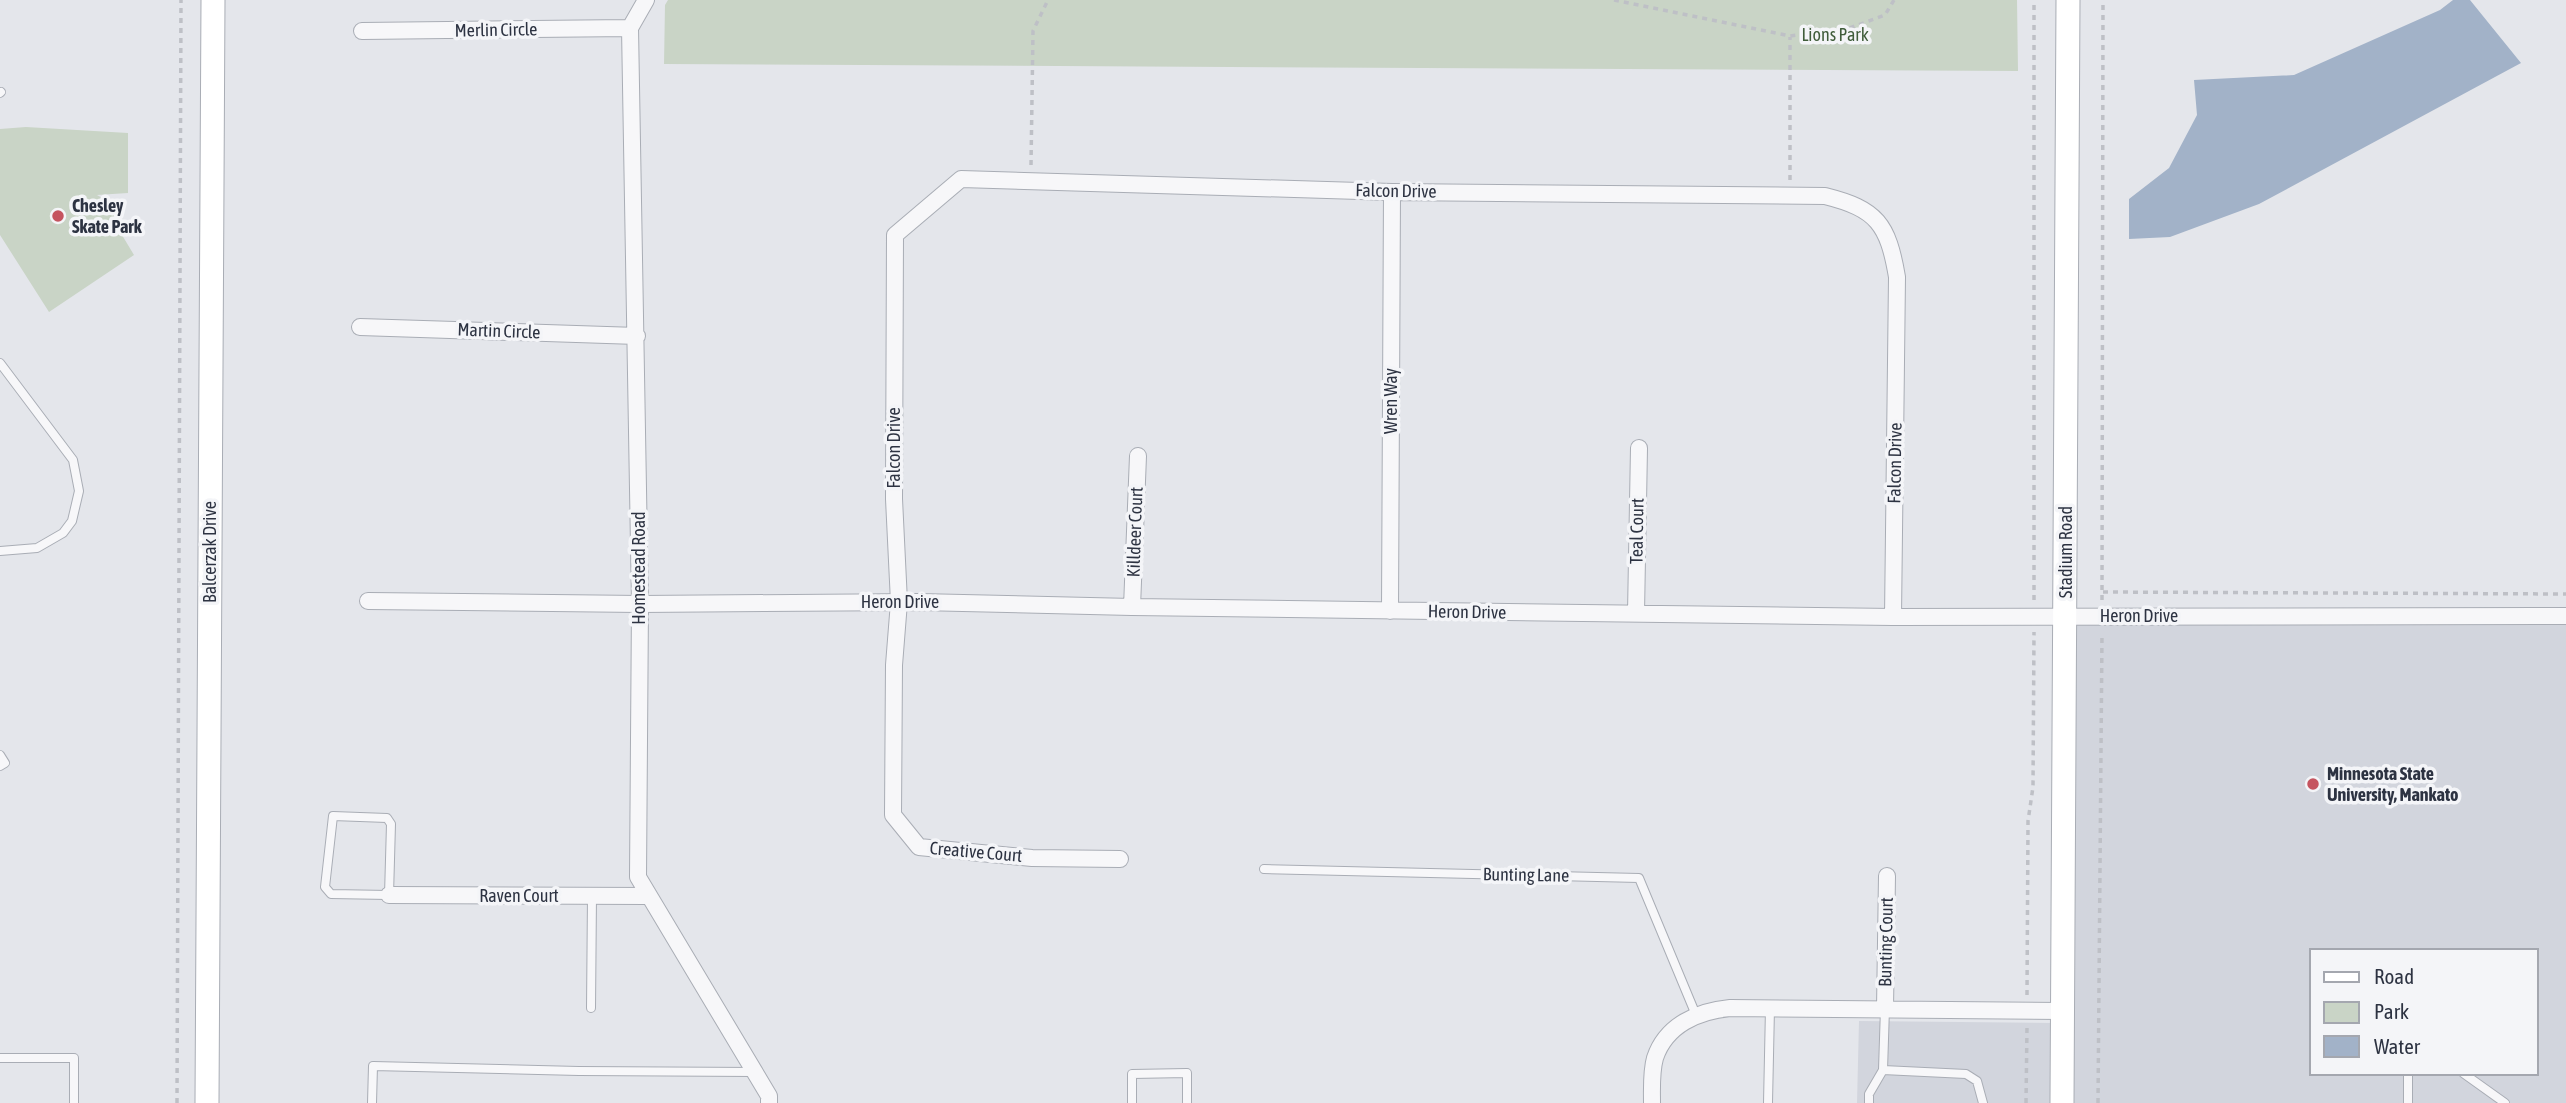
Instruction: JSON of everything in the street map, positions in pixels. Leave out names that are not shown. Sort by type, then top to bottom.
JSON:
[{"type":"street","name":"Balcerzak Drive","points":[[207,1103],[212,0]]},
{"type":"street","points":[[630,28],[646,0]]},
{"type":"street","name":"Stadium Road","points":[[2062,1103],[2068,0]]},
{"type":"street","name":"Merlin Circle","points":[[362,31],[630,28]]},
{"type":"street","name":"Homestead Road","points":[[630,28],[640,604],[638,877],[769,1096],[769,1103]]},
{"type":"street","name":"Falcon Drive","points":[[899,602],[894,499],[895,234],[961,179],[1392,192],[1825,196],[1856,204],[1876,218],[1892,247],[1897,277],[1893,617]]},
{"type":"street","name":"Wren Way","points":[[1390,611],[1392,192]]},
{"type":"street","name":"Martin Circle","points":[[360,327],[637,336]]},
{"type":"street","name":"Teal Court","points":[[1636,614],[1639,448]]},
{"type":"street","name":"Killdeer Court","points":[[1132,607],[1138,456]]},
{"type":"street","name":"Heron Drive","points":[[368,601],[640,604],[899,602],[1893,617],[2566,616]]},
{"type":"street","name":"Creative Court","points":[[899,602],[894,665],[893,815],[919,847],[1032,858],[1120,859]]},
{"type":"street","name":"Bunting Court","points":[[1885,1009],[1887,876]]},
{"type":"street","name":"Raven Court","points":[[389,895],[649,896]]},
{"type":"street","points":[[1652,1103],[1655,1058],[1664,1040],[1679,1025],[1712,1009],[2062,1011]]},
{"type":"lane","points":[[0,363],[73,460],[79,491],[72,522],[63,533],[37,548],[0,551]]},
{"type":"lane","points":[[0,755],[5,763],[0,766]]},
{"type":"lane","points":[[333,816],[387,818],[391,824],[389,895],[331,894],[327,891],[325,887],[333,816]]},
{"type":"lane","name":"Bunting Lane","points":[[1264,869],[1639,878],[1696,1015]]},
{"type":"lane","points":[[591,1008],[592,896]]},
{"type":"lane","points":[[1768,1103],[1770,1008]]},
{"type":"lane","points":[[1869,1103],[1869,1094],[1883,1070],[1885,1009]]},
{"type":"lane","points":[[0,1058],[74,1058],[74,1103]]},
{"type":"lane","points":[[372,1103],[373,1066],[755,1072]]},
{"type":"lane","points":[[1883,1070],[1966,1074],[1977,1081],[1983,1103]]},
{"type":"lane","points":[[1132,1103],[1132,1074],[1187,1073],[1187,1103]]},
{"type":"lane","points":[[2408,1075],[2408,1103]]},
{"type":"lane","points":[[2465,1075],[2505,1103]]},
{"type":"path","points":[[177,1103],[181,0]]},
{"type":"path","points":[[1031,181],[1032,32],[1048,0]]},
{"type":"path","points":[[1614,0],[1790,36],[1858,25],[1885,15],[1894,0]]},
{"type":"path","points":[[2026,1103],[2028,821],[2033,787],[2035,0]]},
{"type":"path","points":[[2098,1103],[2103,0]]},
{"type":"path","points":[[1790,36],[1790,196]]},
{"type":"path","points":[[2102,592],[2566,594]]},
{"type":"shaded area","name":"Minnesota State University, Mankato","points":[[2566,616],[2566,1103],[1857,1103],[1859,1021],[2053,1023],[2066,617]]},
{"type":"green space","name":"Lions Park","points":[[668,0],[2017,0],[2018,71],[664,64],[665,5]]},
{"type":"green space","name":"Chesley Skate Park","points":[[26,127],[128,133],[128,193],[97,195],[111,203],[119,230],[134,255],[49,312],[0,235],[0,129]]},
{"type":"water","points":[[2453,0],[2470,0],[2521,63],[2259,204],[2170,237],[2129,239],[2129,199],[2169,168],[2197,115],[2194,80],[2294,75],[2440,10]]},
{"type":"place","name":"Chesley Skate Park","points":[[58,216]]},
{"type":"place","name":"Minnesota State University, Mankato","points":[[2313,784]]}]
